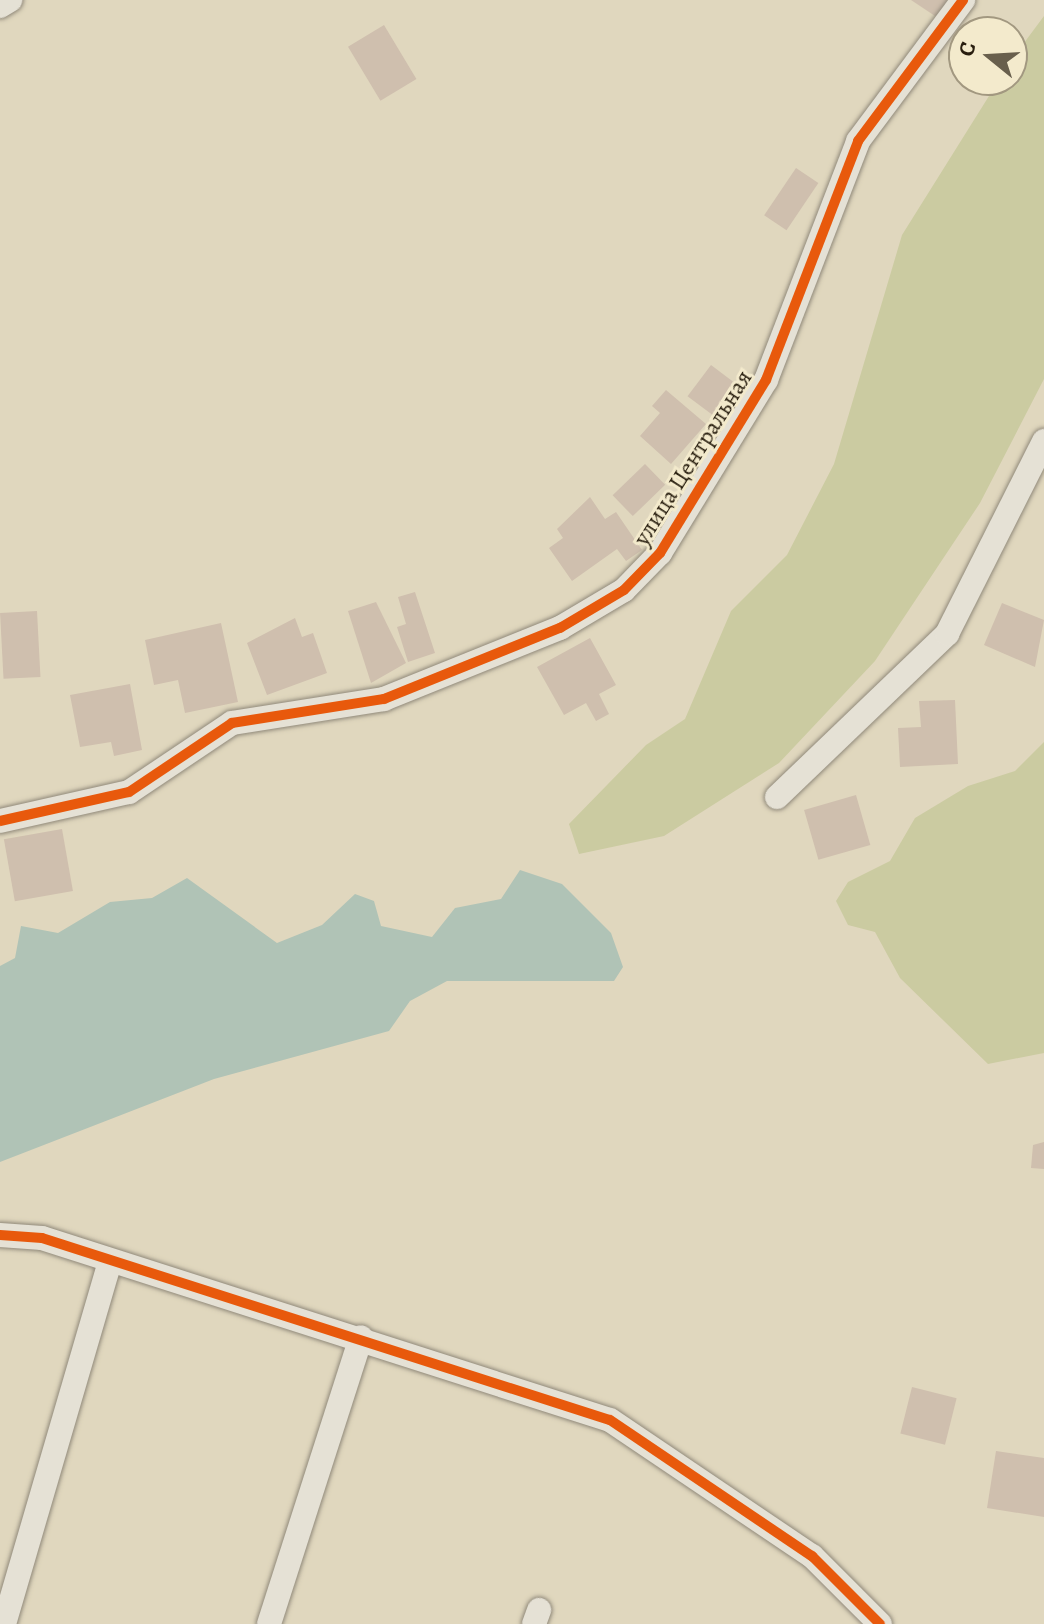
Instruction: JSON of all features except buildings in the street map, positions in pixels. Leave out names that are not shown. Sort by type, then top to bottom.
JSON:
[{"type":"street","points":[[0,6],[10,0]]},
{"type":"street","name":"улица Центральная","points":[[0,821],[129,792],[232,723],[412,688],[560,628],[624,590],[660,553],[766,380],[865,129],[963,0]]},
{"type":"street","points":[[777,797],[947,634],[1044,441]]},
{"type":"street","points":[[0,1235],[42,1238],[109,1264],[361,1337],[610,1420],[812,1556],[880,1624]]},
{"type":"street","points":[[4,1624],[109,1264]]},
{"type":"street","points":[[269,1624],[361,1337]]},
{"type":"green space","points":[[1044,16],[1044,379],[980,503],[875,661],[779,763],[664,836],[579,854],[569,824],[646,745],[685,719],[731,611],[787,555],[834,464],[902,235],[989,96],[1028,96],[1028,38]]},
{"type":"green space","points":[[1044,742],[1044,1053],[988,1064],[900,978],[875,932],[848,925],[836,901],[848,882],[890,861],[915,818],[968,786],[1015,771]]},
{"type":"shaded area","points":[[520,870],[562,884],[611,933],[623,967],[614,981],[447,981],[410,1001],[389,1031],[214,1079],[0,1162],[0,966],[15,958],[21,926],[58,933],[110,902],[152,898],[187,878],[277,943],[322,925],[355,894],[374,901],[381,926],[432,937],[455,908],[501,899]]},
{"type":"cycle path","points":[[0,821],[129,792],[232,723],[384,699],[560,628],[624,590],[660,553],[766,380],[858,141],[963,0]]},
{"type":"cycle path","points":[[0,1235],[42,1238],[610,1420],[812,1556],[880,1624]]}]
